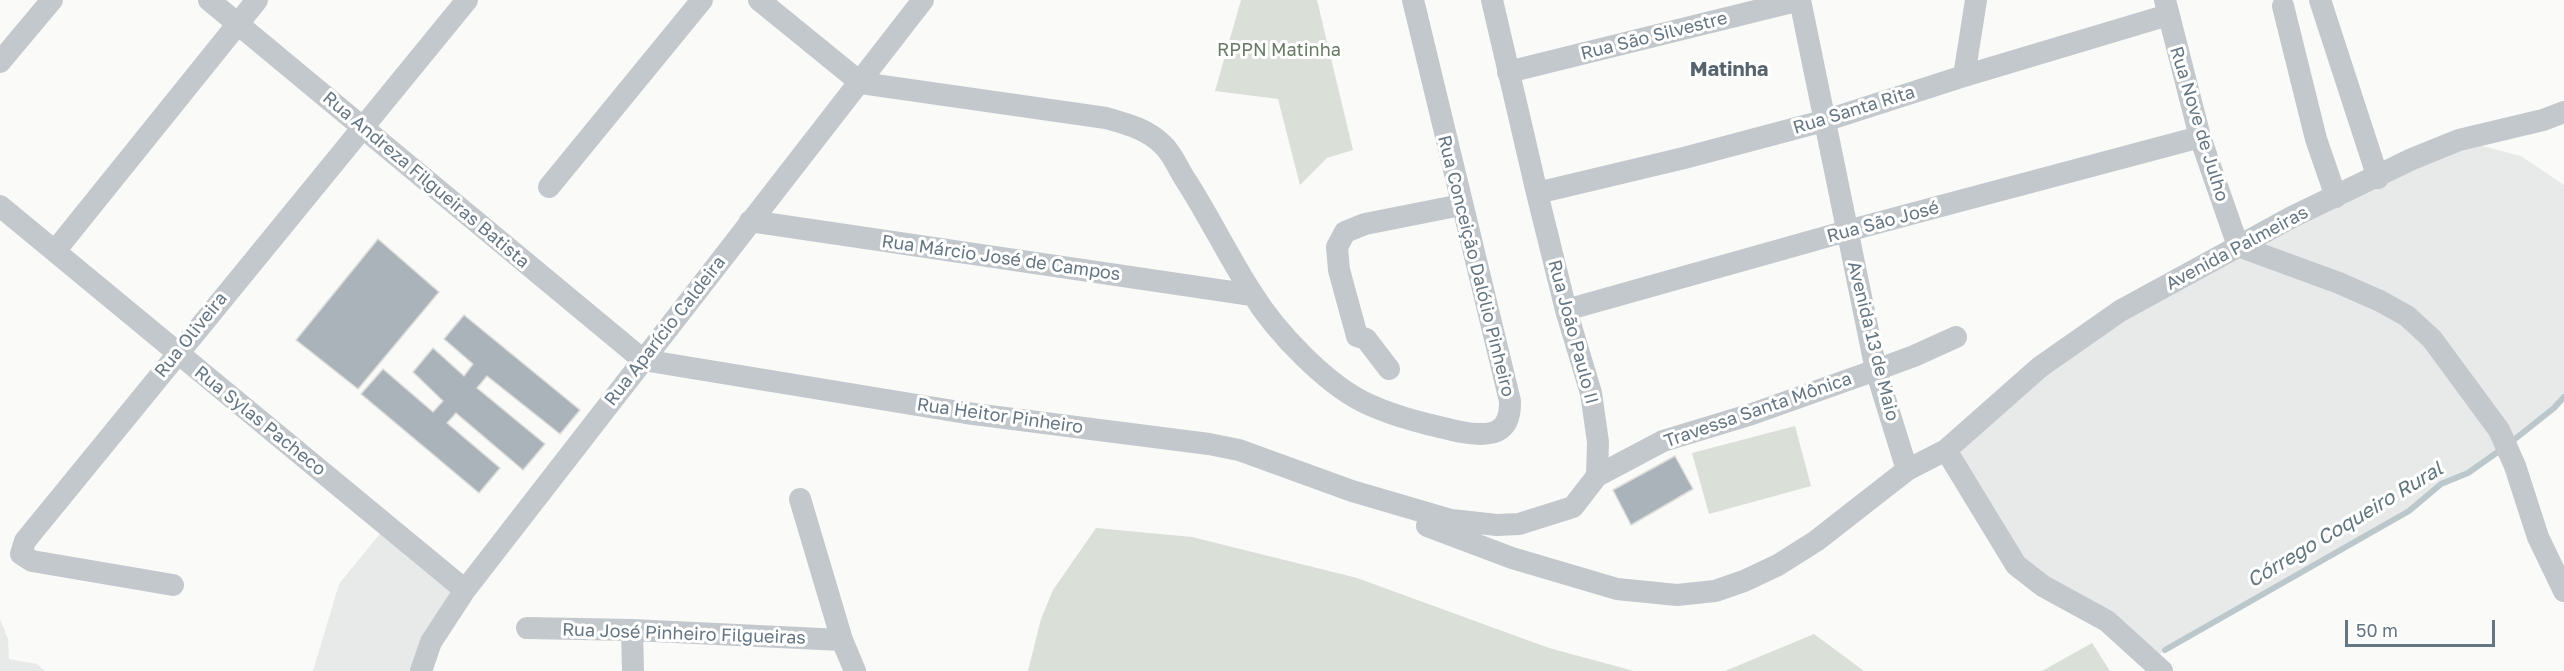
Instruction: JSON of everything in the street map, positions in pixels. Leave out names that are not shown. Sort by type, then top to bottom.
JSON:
[{"type":"street","points":[[0,62],[52,0]]},
{"type":"street","name":"Rua Andreza Filgueiras Batista","points":[[209,0],[643,360]]},
{"type":"street","points":[[55,251],[257,0]]},
{"type":"street","name":"Rua Oliveira","points":[[173,585],[32,561],[21,554],[25,541],[466,0]]},
{"type":"street","points":[[549,187],[702,0]]},
{"type":"street","points":[[759,0],[861,83]]},
{"type":"street","name":"Rua Aparício Caldeira","points":[[421,671],[431,642],[465,590],[750,220],[861,83],[923,0]]},
{"type":"street","name":"Rua Conceição Dalólio Pinheiro","points":[[861,83],[1106,118],[1140,128],[1164,145],[1203,207],[1252,295],[1295,349],[1335,383],[1367,404],[1429,425],[1471,434],[1492,434],[1504,429],[1511,417],[1510,401],[1413,0]]},
{"type":"street","name":"Rua João Paulo II","points":[[1492,0],[1566,310],[1592,393],[1598,442],[1597,476]]},
{"type":"street","name":"Rua São Silvestre","points":[[1508,72],[1800,0]]},
{"type":"street","name":"Avenida 13 de Maio","points":[[1800,0],[1827,120],[1876,370],[1907,470]]},
{"type":"street","points":[[1964,76],[1976,0]]},
{"type":"street","points":[[2320,0],[2378,177]]},
{"type":"street","points":[[2283,6],[2316,139],[2336,197]]},
{"type":"street","name":"Rua Santa Rita","points":[[1537,194],[1827,120],[2166,8]]},
{"type":"street","name":"Rua Nove de Julho","points":[[2166,8],[2200,137],[2238,246]]},
{"type":"street","name":"Avenida Palmeiras","points":[[1352,491],[1402,518],[1447,532],[1512,558],[1617,589],[1677,595],[1715,591],[1744,581],[1778,565],[1816,541],[1907,470],[1946,450],[2003,398],[2120,311],[2238,246],[2412,159],[2459,140],[2543,120],[2564,112]]},
{"type":"street","name":"Rua São José","points":[[1566,310],[1847,231],[2200,137]]},
{"type":"street","points":[[1389,369],[1366,339],[1358,336],[1339,270],[1337,247],[1345,232],[1365,224],[1461,205]]},
{"type":"street","name":"Rua Sylas Pacheco","points":[[0,207],[465,590]]},
{"type":"street","name":"Rua Márcio José de Campos","points":[[750,220],[1252,295]]},
{"type":"street","points":[[2238,246],[2339,283],[2407,316],[2432,339],[2499,430],[2515,466],[2538,537],[2564,591]]},
{"type":"street","name":"Travessa Santa Mônica","points":[[1597,476],[1663,441],[1752,414],[1876,370],[1956,337]]},
{"type":"street","name":"Rua Heitor Pinheiro","points":[[643,360],[966,413],[1209,444],[1249,453],[1352,491]]},
{"type":"street","points":[[1946,450],[2016,566],[2043,586],[2107,621],[2162,671]]},
{"type":"street","points":[[1352,491],[1451,520],[1497,525],[1519,524],[1573,507],[1597,476]]},
{"type":"street","points":[[800,499],[842,640],[855,671]]},
{"type":"street","name":"Rua José Pinheiro Filgueiras","points":[[527,628],[632,630],[842,640]]},
{"type":"street","points":[[632,630],[633,671]]},
{"type":"shaded area","points":[[2459,140],[2521,156],[2564,185],[2564,397],[2554,408],[2468,473],[2441,484],[2409,511],[2150,660],[2043,586],[1946,450],[2120,311]]},
{"type":"shaded area","points":[[387,525],[465,590],[421,671],[313,671],[339,584]]},
{"type":"shaded area","points":[[0,619],[8,639],[9,659],[37,664],[45,671],[0,671]]},
{"type":"green space","name":"RPPN Matinha","points":[[1241,0],[1317,0],[1353,150],[1327,158],[1300,185],[1278,99],[1215,91]]},
{"type":"green space","points":[[1795,426],[1811,486],[1709,514],[1692,453]]},
{"type":"green space","points":[[1096,528],[1192,537],[1357,578],[1549,648],[1634,671],[1028,671],[1041,619],[1053,590]]},
{"type":"green space","points":[[1814,634],[1864,671],[1725,671]]},
{"type":"green space","points":[[2092,643],[2110,671],[2042,671]]},
{"type":"building","points":[[378,239],[439,292],[358,389],[296,340]]},
{"type":"building","points":[[464,315],[580,410],[560,434],[487,376],[477,388],[545,444],[523,470],[456,413],[447,423],[500,468],[479,493],[361,394],[383,369],[433,412],[443,401],[413,372],[433,348],[464,376],[473,364],[444,339]]},
{"type":"building","points":[[1675,456],[1693,489],[1631,525],[1613,490]]},
{"type":"waterway","name":"Córrego Coqueiro Rural","points":[[2510,443],[2554,408],[2564,397]]},
{"type":"waterway","name":"Córrego Coqueiro Rural","points":[[2165,650],[2409,511],[2441,484],[2468,473],[2502,449]]},
{"type":"district","name":"Matinha","points":[[1729,70]]}]
